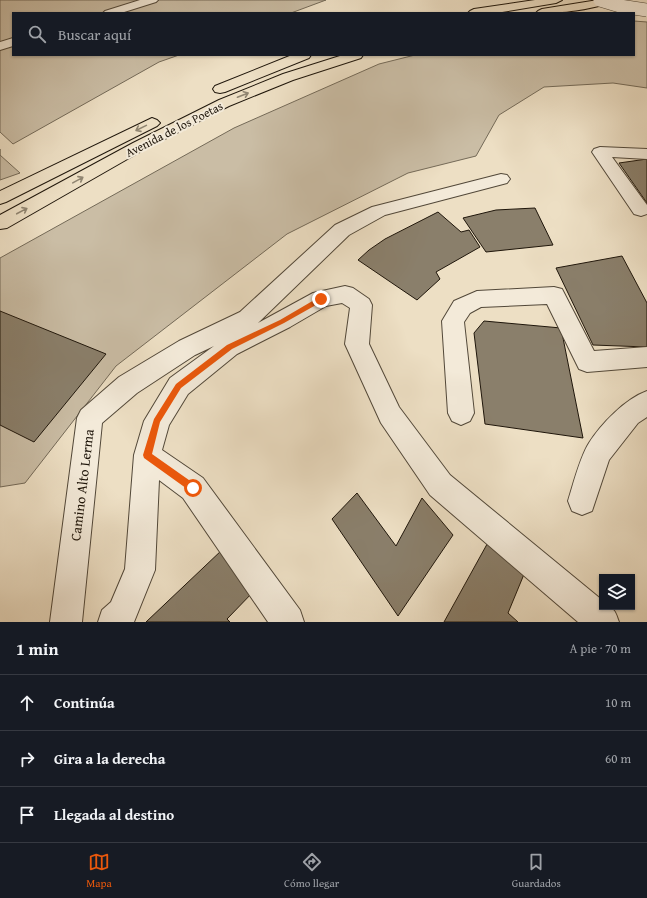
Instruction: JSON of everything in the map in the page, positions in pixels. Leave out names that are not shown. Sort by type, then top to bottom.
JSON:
[{"type":"highway","points":[[477,12],[511,0]]},
{"type":"highway","points":[[480,12],[556,0]]},
{"type":"highway","points":[[549,12],[584,7],[611,0]]},
{"type":"highway","name":"Avenida de los Poetas","points":[[208,95],[252,75],[301,56]]},
{"type":"highway","name":"Avenida de los Poetas","points":[[0,223],[139,146],[224,102],[288,77],[353,56]]},
{"type":"highway","name":"Avenida de los Poetas","points":[[0,198],[167,115]]},
{"type":"street","points":[[112,12],[152,0]]},
{"type":"street","points":[[600,0],[620,6],[647,10]]},
{"type":"street","points":[[0,46],[12,42]]},
{"type":"street","points":[[641,210],[600,152],[647,154]]},
{"type":"street","name":"Camino Alto Lerma","points":[[66,622],[90,418],[128,385],[187,348],[248,318],[342,230],[379,211],[501,179]]},
{"type":"street","points":[[114,622],[122,613],[140,570],[147,455],[157,421],[179,386],[229,347],[282,321],[321,299],[345,294],[361,306],[357,344],[390,415],[440,485],[603,622]]},
{"type":"street","points":[[461,413],[452,321],[462,307],[477,299],[554,295],[587,362],[647,357]]},
{"type":"street","points":[[582,501],[598,453],[629,415],[647,402]]},
{"type":"street","points":[[147,455],[193,488],[288,622]]},
{"type":"shaded area","points":[[0,0],[326,0],[294,12],[12,12],[12,56],[176,56],[159,62],[13,144],[0,132]]},
{"type":"shaded area","points":[[635,21],[647,22],[647,88],[613,83],[544,87],[499,115],[476,156],[408,173],[287,234],[116,366],[25,483],[0,487],[0,258],[234,128],[379,64],[411,56],[635,56]]},
{"type":"shaded area","points":[[0,155],[20,173],[0,180]]},
{"type":"building","points":[[647,159],[647,203],[619,163]]},
{"type":"building","points":[[535,208],[553,245],[486,252],[463,218],[496,210]]},
{"type":"building","points":[[438,212],[461,232],[469,230],[480,247],[436,272],[440,279],[417,300],[358,260],[385,239]]},
{"type":"building","points":[[622,256],[647,303],[647,347],[593,345],[556,268]]},
{"type":"building","points":[[0,311],[106,354],[34,442],[0,425]]},
{"type":"building","points":[[484,321],[561,328],[583,438],[485,424],[474,333]]},
{"type":"building","points":[[357,493],[396,546],[422,498],[453,535],[398,616],[332,519]]},
{"type":"building","points":[[491,537],[527,567],[508,613],[518,622],[444,622]]},
{"type":"building","points":[[223,549],[255,590],[227,619],[230,622],[146,622]]},
{"type":"route","points":[[193,488],[147,455],[157,421],[179,386],[229,347],[282,321],[321,299]]}]
